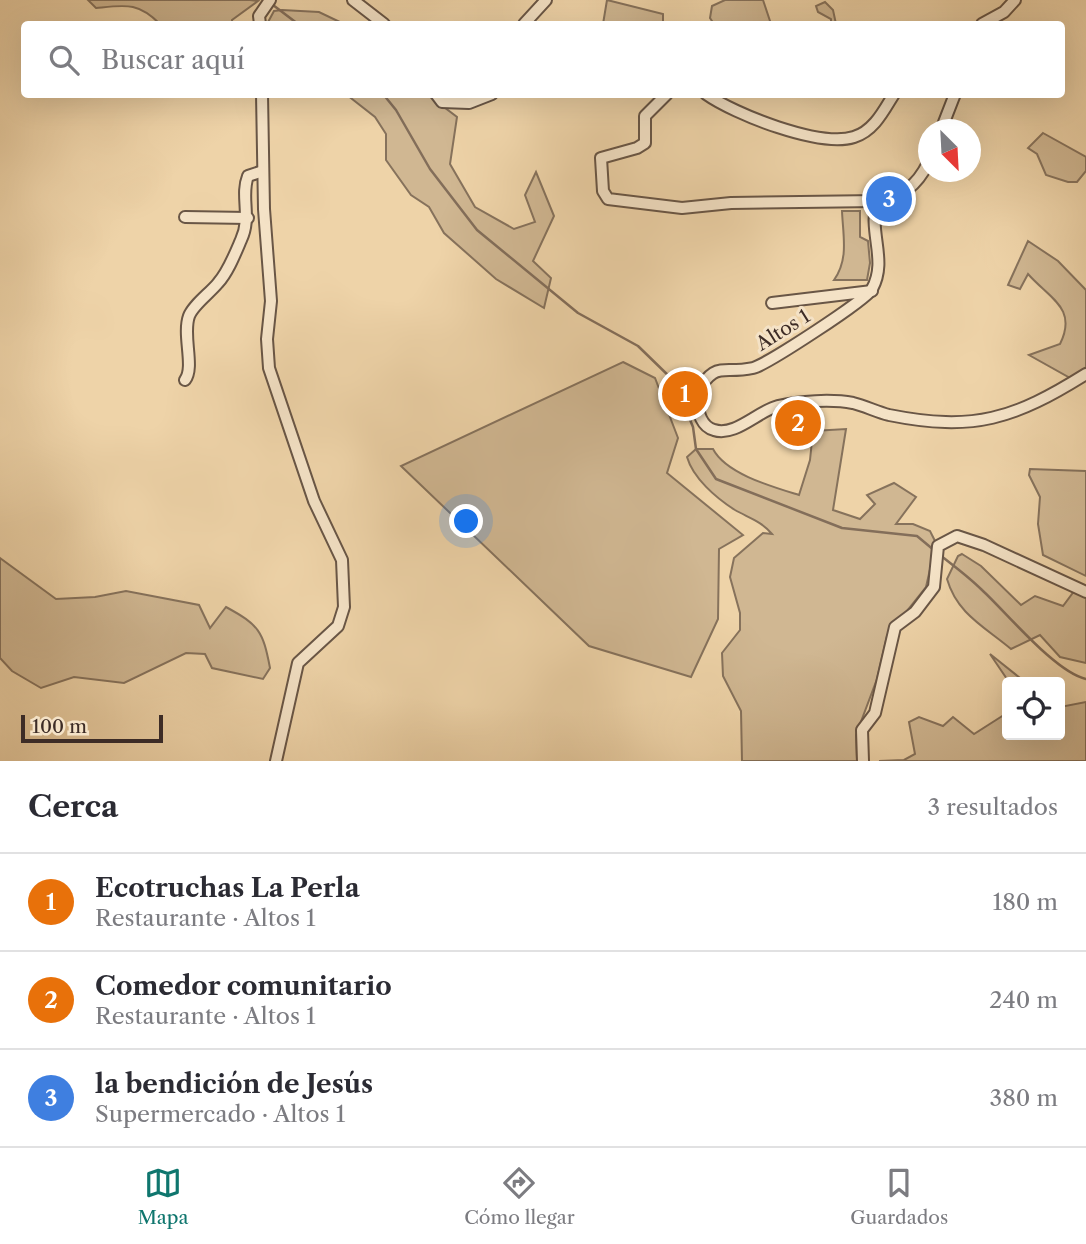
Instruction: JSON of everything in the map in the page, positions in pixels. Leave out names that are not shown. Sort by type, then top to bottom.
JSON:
[{"type":"street","points":[[353,0],[380,21]]},
{"type":"street","points":[[527,21],[546,0]]},
{"type":"street","points":[[988,21],[1004,12],[1015,0]]},
{"type":"street","points":[[260,21],[259,16],[267,2]]},
{"type":"street","points":[[262,98],[263,171],[271,301],[267,340],[269,368],[314,501],[342,560],[344,607],[338,626],[298,663],[276,761]]},
{"type":"street","points":[[439,98],[442,102],[469,103],[482,98]]},
{"type":"street","points":[[663,98],[645,116],[645,142],[637,148],[601,158],[603,191],[608,200],[682,208],[731,202],[877,201],[915,185],[918,180]]},
{"type":"street","points":[[711,98],[726,109],[756,120],[828,139],[854,137],[870,129],[891,98]]},
{"type":"street","points":[[945,119],[953,98]]},
{"type":"street","points":[[185,380],[189,369],[189,314],[220,281],[242,239],[248,218],[245,183],[248,176],[263,171]]},
{"type":"street","points":[[772,303],[872,291],[879,250],[872,219],[877,201]]},
{"type":"street","points":[[185,216],[248,218]]},
{"type":"street","name":"Altos 1","points":[[872,291],[860,303],[802,337],[773,359],[752,368],[726,368],[707,376],[695,395],[702,420],[710,429],[719,432],[735,428],[778,406],[842,403],[928,422],[961,423],[1015,412],[1041,402],[1086,374]]},
{"type":"street","points":[[863,761],[862,730],[875,713],[895,627],[915,612],[934,587],[939,547],[957,536],[1086,592]]},
{"type":"shaded area","points":[[88,0],[258,1],[232,21],[157,21],[138,8],[96,8]]},
{"type":"shaded area","points":[[607,0],[663,14],[663,21],[604,21]]},
{"type":"shaded area","points":[[725,0],[763,0],[770,21],[712,21],[712,6]]},
{"type":"shaded area","points":[[825,2],[833,10],[835,21],[818,12],[816,6]]},
{"type":"shaded area","points":[[274,11],[319,12],[338,21],[269,21]]},
{"type":"shaded area","points":[[351,98],[432,98],[457,117],[450,164],[475,207],[514,229],[535,222],[525,195],[536,172],[554,216],[533,261],[551,278],[544,308],[496,279],[444,233],[429,207],[411,195],[386,160],[386,134],[375,117]]},
{"type":"shaded area","points":[[1043,133],[1086,157],[1086,171],[1077,182],[1046,175],[1037,154],[1028,148]]},
{"type":"shaded area","points":[[842,211],[860,211],[860,237],[868,241],[870,263],[867,280],[834,280],[843,256]]},
{"type":"shaded area","points":[[1028,241],[1058,261],[1086,290],[1086,367],[1072,379],[1029,355],[1060,344],[1066,321],[1059,304],[1028,274],[1020,289],[1008,285]]},
{"type":"shaded area","points":[[623,362],[655,378],[678,438],[667,473],[743,535],[719,549],[718,619],[691,677],[589,646],[401,466]]},
{"type":"shaded area","points":[[846,429],[833,510],[860,519],[875,504],[867,495],[894,483],[916,497],[896,524],[913,524],[930,531],[936,543],[926,587],[887,636],[877,679],[856,735],[857,761],[742,761],[741,711],[723,676],[722,653],[740,630],[740,613],[730,577],[734,558],[763,533],[772,534],[713,493],[694,472],[687,457],[696,449],[713,449],[728,466],[739,472],[764,484],[799,495],[810,460],[813,431]]},
{"type":"shaded area","points":[[1030,469],[1086,471],[1086,576],[1043,555],[1038,524],[1040,497],[1029,475]]},
{"type":"shaded area","points":[[962,554],[981,566],[1021,605],[1035,596],[1063,606],[1075,590],[1086,594],[1086,663],[1060,657],[1040,635],[1011,649],[973,619],[958,602],[947,579],[958,556]]},
{"type":"shaded area","points":[[0,558],[56,599],[95,597],[126,591],[199,605],[210,628],[226,607],[258,630],[265,645],[270,668],[263,679],[212,668],[205,654],[186,653],[124,683],[74,677],[41,688],[12,671],[0,658]]},
{"type":"shaded area","points":[[990,654],[1019,677],[1006,677]]},
{"type":"shaded area","points":[[1086,702],[1086,761],[879,761],[904,760],[915,754],[909,722],[919,717],[943,726],[953,717],[974,734],[1002,716],[1002,740],[1065,740],[1065,706]]},
{"type":"waterway","points":[[273,5],[294,21]]},
{"type":"waterway","points":[[386,98],[430,169],[477,230],[578,313],[638,346],[674,381],[693,427],[696,449],[716,479],[842,528],[917,536],[935,551]]},
{"type":"waterway","points":[[940,555],[977,585],[1046,654],[1074,674],[1086,679]]},
{"type":"place","name":"la bendición de Jesús","points":[[889,199]]},
{"type":"place","name":"Ecotruchas La Perla","points":[[685,394]]},
{"type":"place","name":"Comedor comunitario","points":[[798,423]]}]
